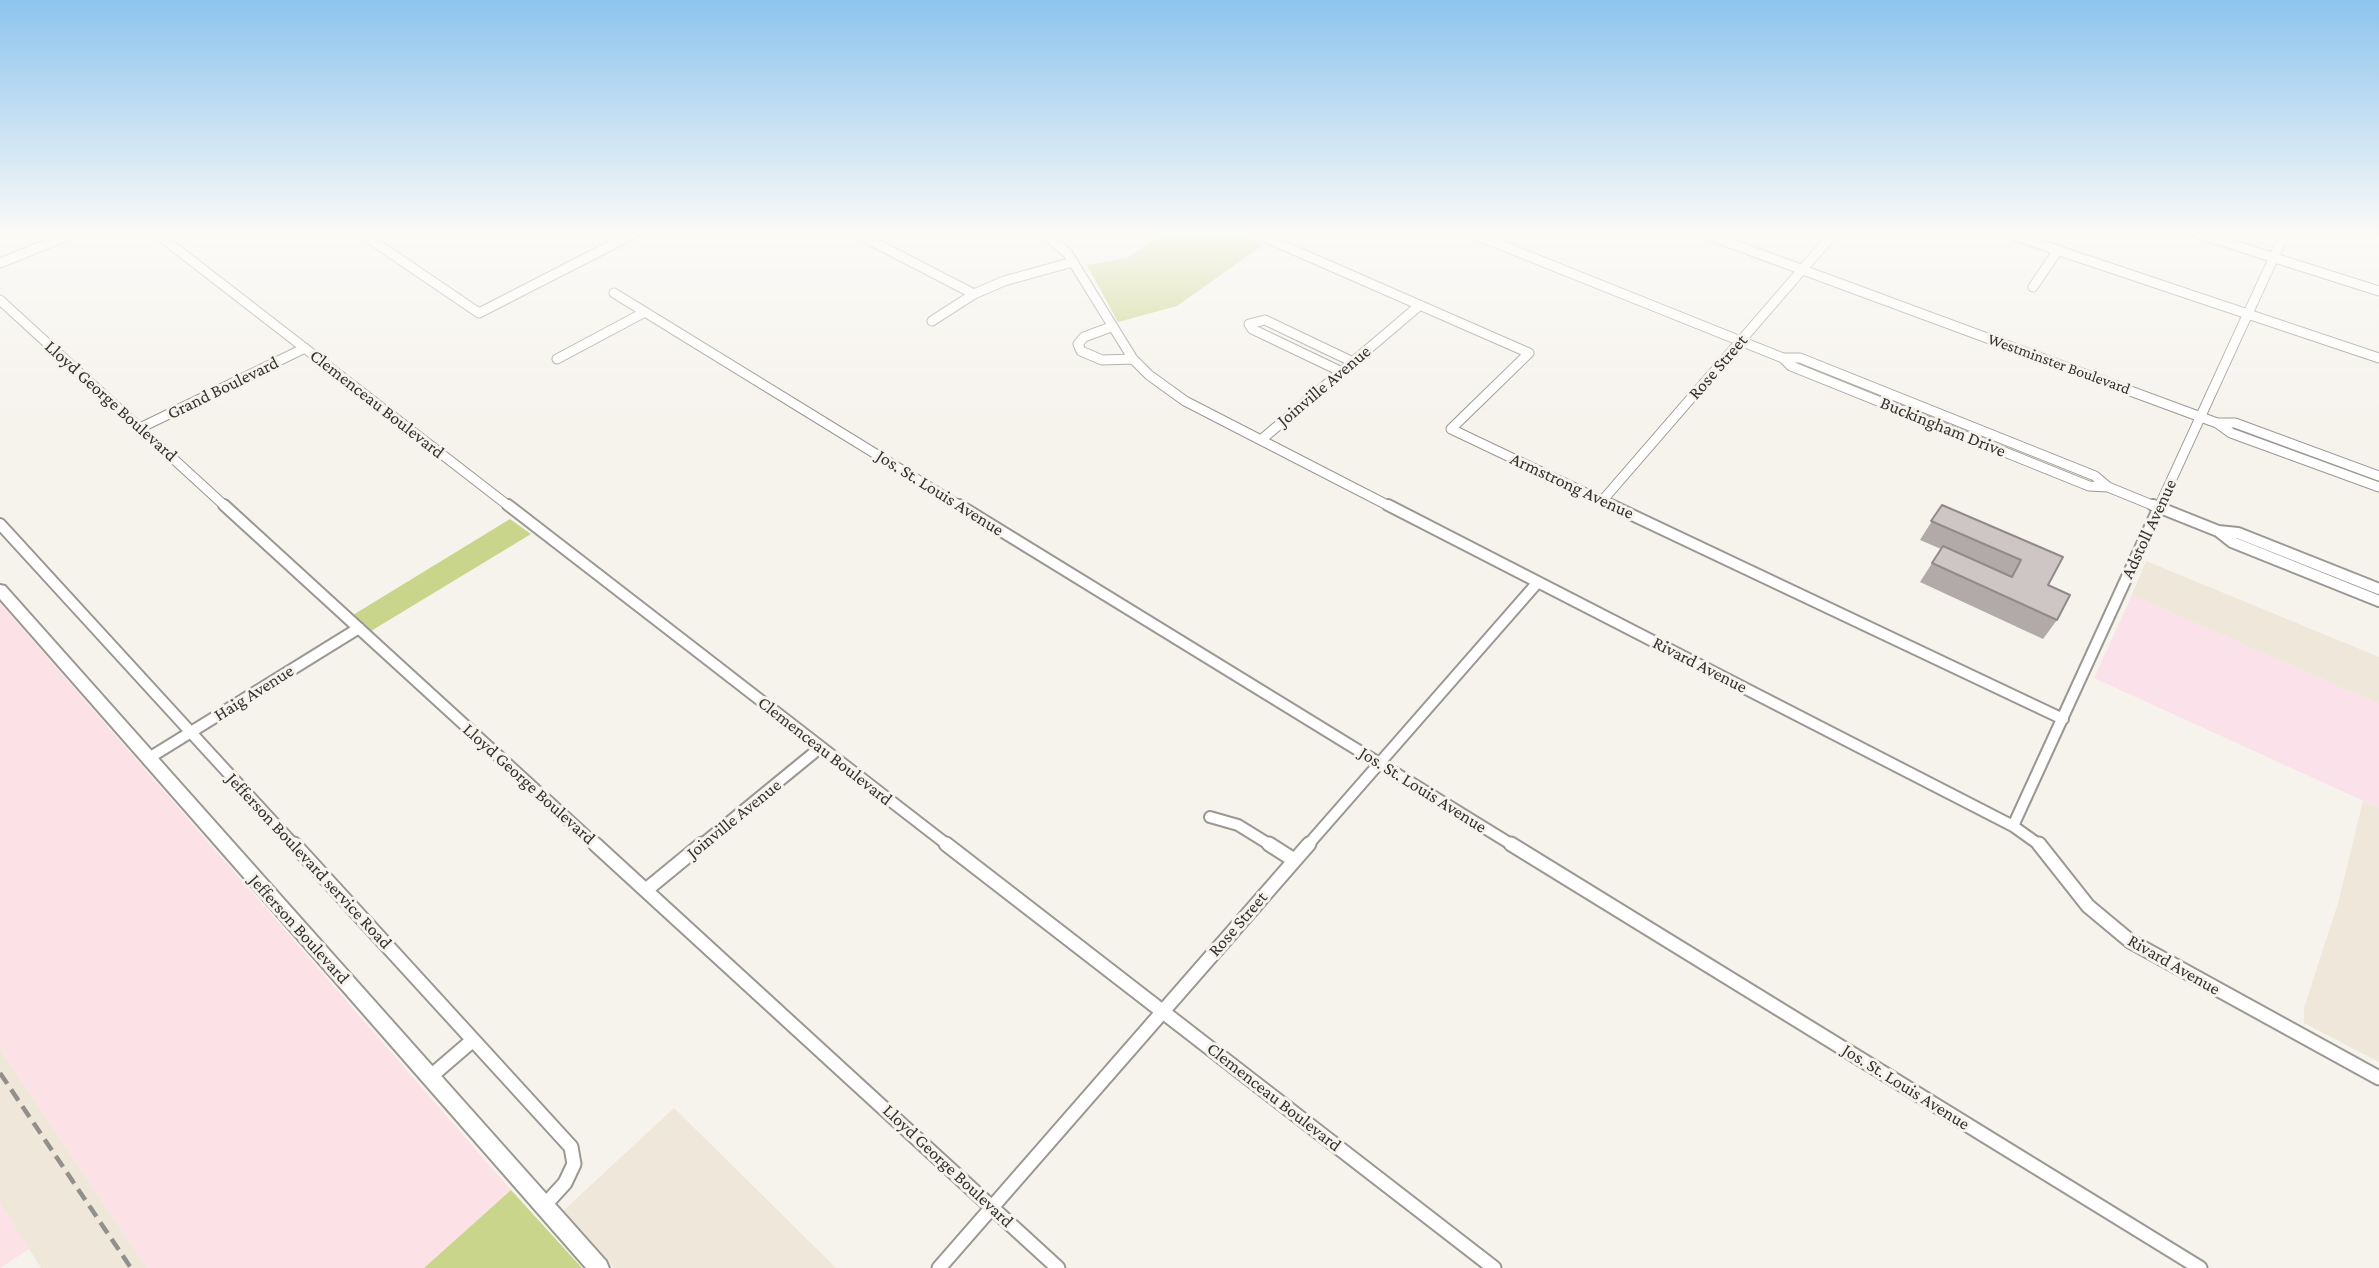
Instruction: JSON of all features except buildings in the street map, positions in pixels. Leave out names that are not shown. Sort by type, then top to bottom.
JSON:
[{"type":"street","name":"Clemenceau Boulevard","points":[[233,292],[1494,1268]]},
{"type":"street","points":[[449,292],[480,313],[520,292]]},
{"type":"street","points":[[933,321],[978,292]]},
{"type":"street","name":"Rivard Avenue","points":[[1091,292],[1133,359],[1149,375],[1185,401],[2014,826],[2038,843],[2088,905],[2130,941],[2379,1078]]},
{"type":"street","name":"Armstrong Avenue","points":[[1391,292],[1530,352],[1451,429],[2063,719]]},
{"type":"street","name":"Buckingham Drive","points":[[1619,292],[1783,358],[1791,366],[2089,486],[2108,486],[2218,531],[2232,542],[2379,601]]},
{"type":"street","name":"Rose Street","points":[[1602,501],[1783,292]]},
{"type":"street","name":"Westminster Boulevard","points":[[1863,292],[2201,416],[2231,433],[2379,487]]},
{"type":"street","points":[[2183,292],[2379,358]]},
{"type":"street","name":"Adstoll Avenue","points":[[2014,826],[2258,292]]},
{"type":"street","name":"Jos. St. Louis Avenue","points":[[614,293],[2200,1268]]},
{"type":"street","name":"Lloyd George Boulevard","points":[[0,300],[1058,1268]]},
{"type":"street","name":"Joinville Avenue","points":[[1261,440],[1420,305]]},
{"type":"street","points":[[557,359],[645,312]]},
{"type":"street","points":[[1342,372],[1252,330],[1249,324],[1265,320],[1353,362]]},
{"type":"street","points":[[1111,327],[1084,337],[1078,344],[1081,351],[1102,360],[1133,359]]},
{"type":"street","name":"Grand Boulevard","points":[[141,428],[305,348]]},
{"type":"street","name":"Westminster Boulevard","points":[[2217,423],[2235,423],[2379,476]]},
{"type":"street","name":"Jefferson Boulevard service Road","points":[[0,524],[571,1147],[575,1164],[565,1183],[544,1206]]},
{"type":"street","name":"Buckingham Drive","points":[[2218,531],[2238,533],[2379,589]]},
{"type":"street","name":"Rose Street","points":[[939,1268],[1538,582]]},
{"type":"street","name":"Jefferson Boulevard","points":[[0,590],[599,1268]]},
{"type":"street","name":"Haig Avenue","points":[[149,758],[359,628]]},
{"type":"street","name":"Joinville Avenue","points":[[646,890],[821,747]]},
{"type":"street","points":[[1210,817],[1238,825],[1294,860]]},
{"type":"street","points":[[430,1077],[473,1040]]},
{"type":"shaded area","points":[[2146,561],[2379,657],[2379,704],[2132,595]]},
{"type":"shaded area","points":[[2132,595],[2379,704],[2379,808],[2094,678]]},
{"type":"shaded area","points":[[0,603],[511,1190],[424,1268],[147,1268],[0,1049]]},
{"type":"shaded area","points":[[2363,801],[2379,808],[2379,1062],[2304,1023],[2304,1008],[2338,903]]},
{"type":"shaded area","points":[[0,1049],[147,1268],[41,1268],[0,1203]]},
{"type":"shaded area","points":[[674,1108],[836,1268],[614,1268],[563,1211]]},
{"type":"shaded area","points":[[0,1203],[29,1249],[0,1268]]},
{"type":"green space","points":[[1102,292],[1196,292],[1177,306],[1118,322]]},
{"type":"green space","points":[[510,519],[531,534],[371,631],[353,615]]},
{"type":"green space","points":[[511,1190],[582,1268],[424,1268]]},
{"type":"railway","points":[[0,1073],[131,1268]]}]
